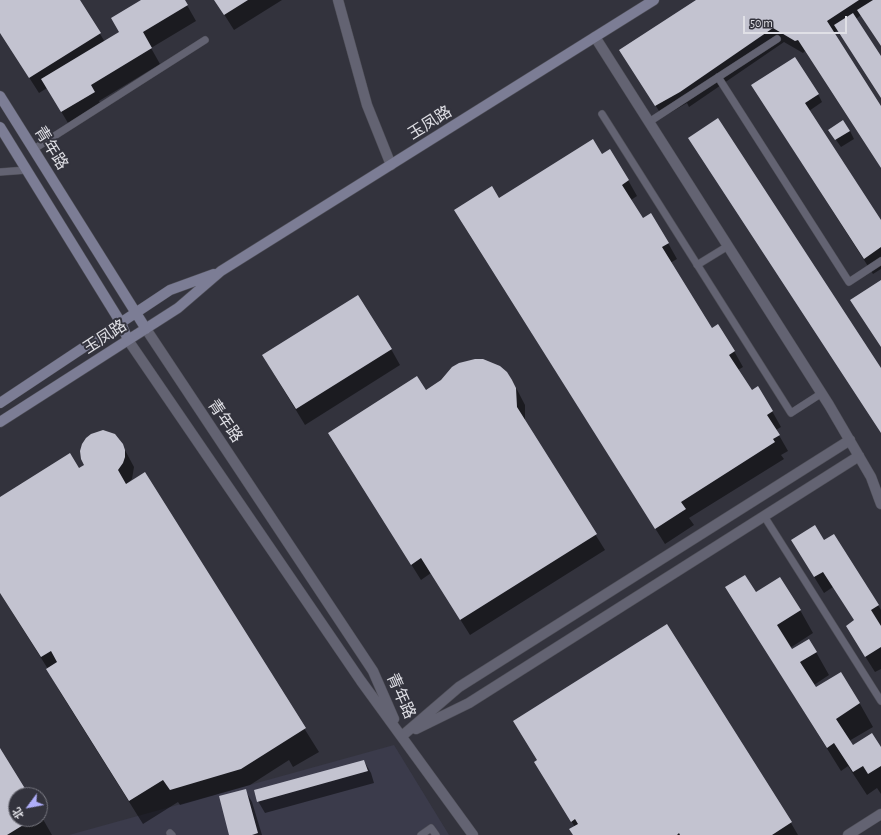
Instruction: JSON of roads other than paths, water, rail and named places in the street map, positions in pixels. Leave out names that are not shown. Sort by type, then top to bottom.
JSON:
[{"type":"street","points":[[338,0],[367,105],[391,165]]},
{"type":"street","name":"玉凤路","points":[[0,422],[178,308],[221,271],[654,0]]},
{"type":"street","points":[[595,37],[822,393],[871,477],[881,504]]},
{"type":"street","name":"青年路","points":[[0,96],[146,328],[373,671],[402,736]]},
{"type":"street","name":"青年路","points":[[0,127],[121,323],[128,340],[361,681],[402,736]]},
{"type":"street","name":"玉凤路","points":[[0,403],[170,290],[221,271]]},
{"type":"street","points":[[402,736],[459,687],[850,440]]},
{"type":"street","points":[[402,736],[469,703],[859,456]]},
{"type":"street","points":[[402,736],[473,835]]},
{"type":"street","points":[[848,835],[881,814]]},
{"type":"lane","points":[[649,122],[777,39]]},
{"type":"lane","points":[[34,150],[205,40]]},
{"type":"lane","points":[[718,77],[849,282],[881,261]]},
{"type":"lane","points":[[602,114],[791,413],[822,393]]},
{"type":"lane","points":[[0,172],[27,170]]},
{"type":"lane","points":[[697,265],[728,246]]},
{"type":"lane","points":[[764,516],[881,701]]},
{"type":"lane","points":[[421,835],[432,828],[436,835]]}]
